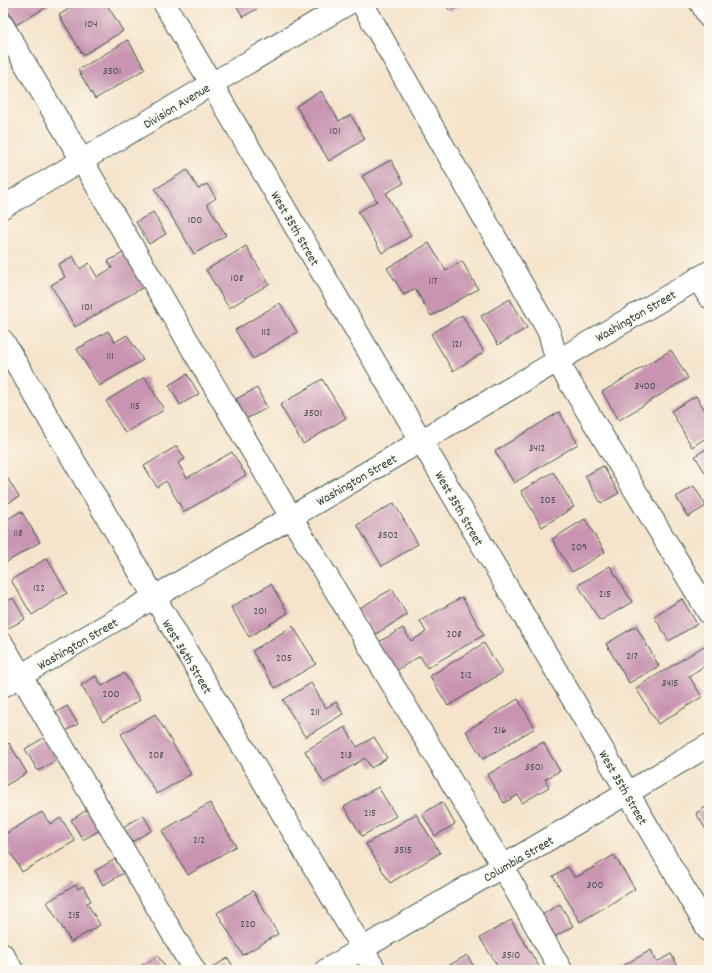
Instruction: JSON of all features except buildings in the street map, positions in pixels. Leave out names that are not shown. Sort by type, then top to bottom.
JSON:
[{"type":"street","name":"West 35th Street","points":[[164,3],[709,931]]},
{"type":"street","name":"Division Avenue","points":[[3,207],[349,3]]},
{"type":"street","points":[[362,3],[549,332],[557,361],[709,613]]},
{"type":"street","points":[[701,3],[709,17]]},
{"type":"street","points":[[3,26],[291,517],[502,867],[561,970]]},
{"type":"street","points":[[704,275],[709,297]]},
{"type":"street","name":"Washington Street","points":[[12,681],[704,275]]},
{"type":"street","name":"West 36th Street","points":[[3,341],[375,970]]},
{"type":"street","points":[[3,645],[12,681],[194,970]]},
{"type":"street","name":"Columbia Street","points":[[326,970],[709,745]]},
{"type":"street","points":[[3,955],[12,970]]}]
